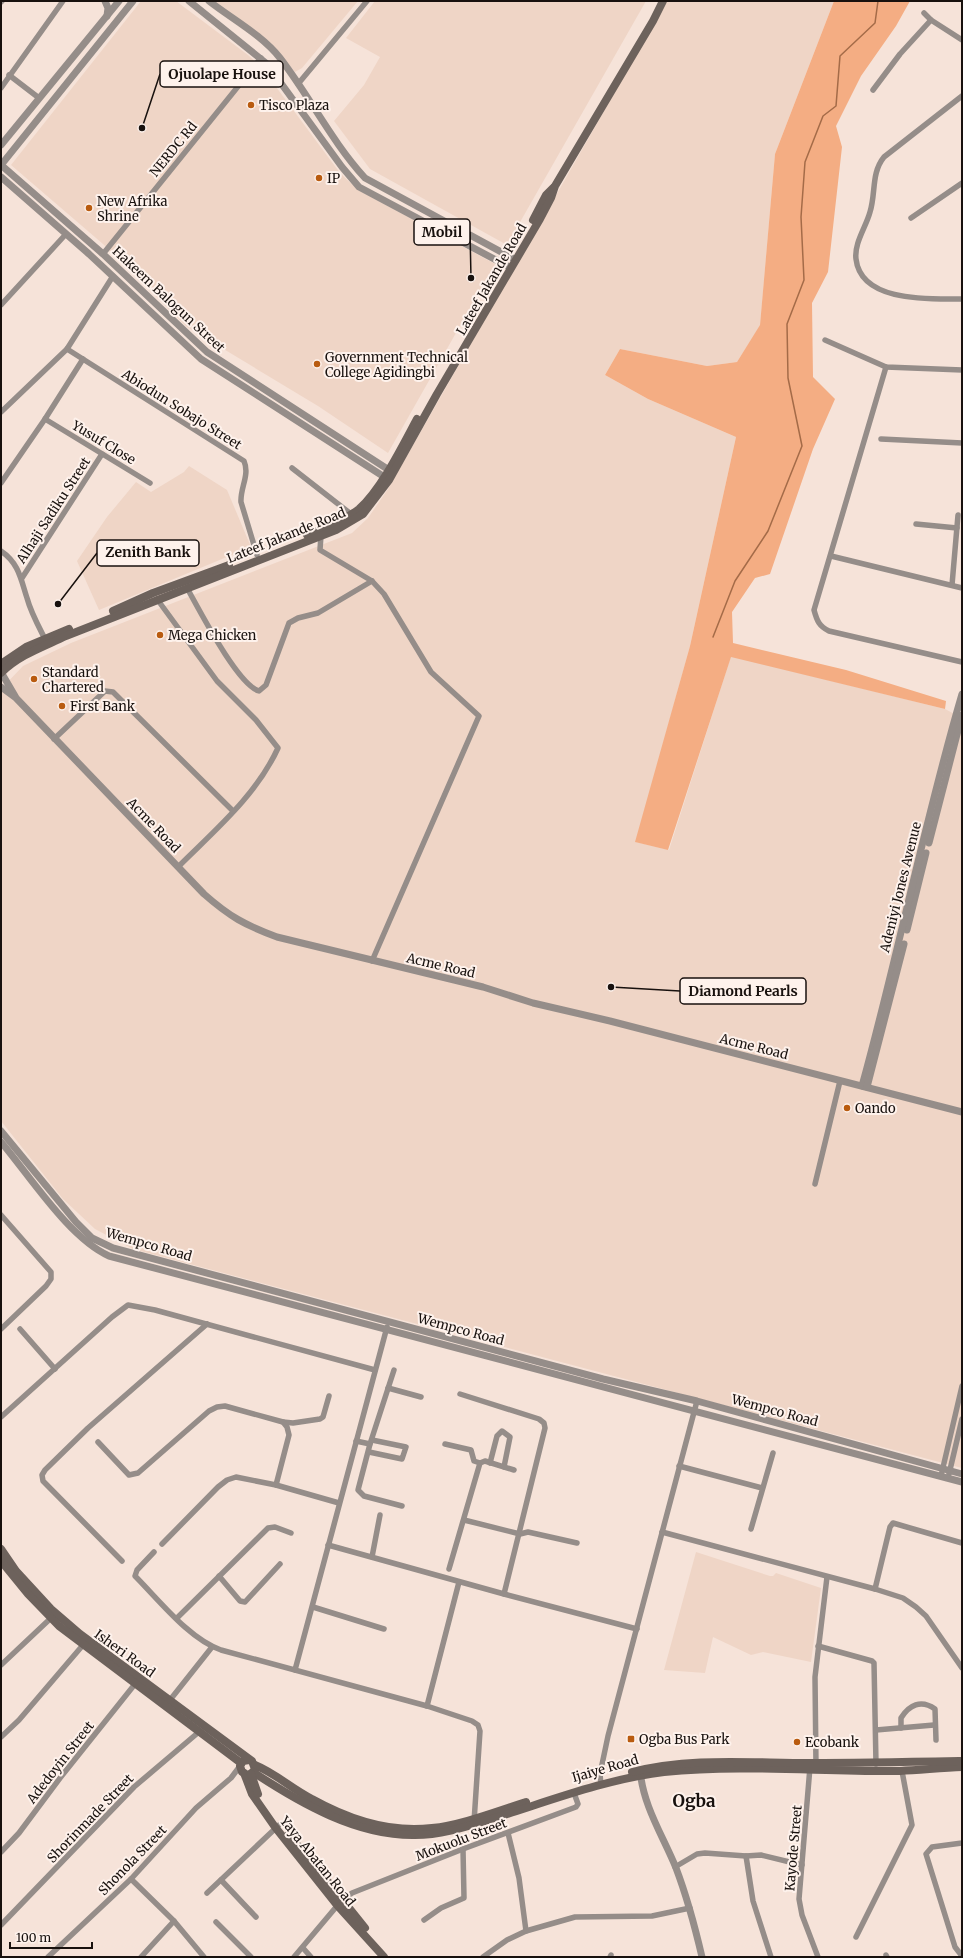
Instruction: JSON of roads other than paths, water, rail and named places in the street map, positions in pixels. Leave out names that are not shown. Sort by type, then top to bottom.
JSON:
[{"type":"main road","name":"Lateef Jakande Road","points":[[1,670],[26,647],[46,641],[187,588],[321,536],[350,523],[363,514],[389,475],[437,394],[514,258],[551,198],[555,186],[663,1]]},
{"type":"main road","name":"Lateef Jakande Road","points":[[46,641],[153,593],[257,555],[324,528],[351,514],[363,505],[389,475]]},
{"type":"main road","name":"Isheri Road","points":[[2,1555],[51,1618],[83,1645],[200,1731],[247,1768],[309,1806],[347,1822],[377,1831],[421,1835],[474,1821]]},
{"type":"main road","name":"Isheri Road","points":[[2,1555],[51,1609],[80,1634],[170,1700],[247,1768]]},
{"type":"main road","name":"Ijaiye Road","points":[[813,1766],[962,1761]]},
{"type":"main road","name":"Ijaiye Road","points":[[474,1821],[664,1765],[706,1762],[902,1770],[962,1766]]},
{"type":"main road","name":"Yaya Abatan Road","points":[[247,1768],[256,1791],[277,1826],[309,1858],[340,1902],[384,1957]]},
{"type":"main road","name":"Ijaiye Road","points":[[474,1821],[574,1794],[601,1783]]},
{"type":"main road","name":"Yaya Abatan Road","points":[[340,1902],[390,1957]]},
{"type":"street","points":[[1,88],[63,1]]},
{"type":"street","points":[[105,1],[108,8],[107,16]]},
{"type":"street","points":[[1,145],[119,1]]},
{"type":"street","points":[[1,165],[133,1]]},
{"type":"street","points":[[189,1],[260,58],[282,83],[342,167],[359,187],[476,251],[509,267]]},
{"type":"street","points":[[209,1],[270,47],[298,84],[349,158],[365,178],[514,258]]},
{"type":"street","points":[[298,84],[367,1]]},
{"type":"street","points":[[924,12],[931,20],[962,40]]},
{"type":"street","points":[[873,90],[900,54],[931,20]]},
{"type":"street","name":"NERDC Rd","points":[[103,254],[260,58]]},
{"type":"street","points":[[9,75],[39,98]]},
{"type":"street","points":[[961,98],[884,157],[877,165],[870,213],[858,245],[856,258],[858,268],[864,276],[873,285],[889,293],[912,298],[962,300]]},
{"type":"street","points":[[16,126],[26,134]]},
{"type":"street","name":"Hakeem Balogun Street","points":[[1,165],[103,254],[156,305],[219,361],[316,423],[389,475]]},
{"type":"street","name":"Hakeem Balogun Street","points":[[1,177],[113,276],[201,359],[311,430],[389,475]]},
{"type":"street","points":[[911,218],[962,183]]},
{"type":"street","points":[[1,305],[66,234]]},
{"type":"street","points":[[476,251],[482,241]]},
{"type":"street","name":"Hakeem Balogun Street","points":[[1,412],[67,349],[113,276]]},
{"type":"street","points":[[149,311],[156,305]]},
{"type":"street","points":[[825,340],[886,367],[962,370]]},
{"type":"street","name":"Abiodun Sobajo Street","points":[[67,349],[244,461],[246,473],[240,494],[241,502],[257,555]]},
{"type":"street","points":[[1,483],[45,419],[83,359]]},
{"type":"street","points":[[886,367],[814,610],[817,622],[822,628],[962,662]]},
{"type":"street","name":"Yusuf Close","points":[[45,419],[150,483]]},
{"type":"street","points":[[311,430],[316,423]]},
{"type":"street","points":[[881,439],[962,443]]},
{"type":"street","name":"Alhaji Sadiku Street","points":[[22,578],[102,454]]},
{"type":"street","points":[[292,468],[351,514]]},
{"type":"street","points":[[952,585],[958,515]]},
{"type":"street","points":[[916,524],[957,528]]},
{"type":"street","points":[[321,536],[319,546],[322,552],[372,581],[384,594],[431,672],[479,716],[372,961]]},
{"type":"street","points":[[1,551],[11,560],[22,578],[27,599],[46,641]]},
{"type":"street","points":[[830,556],[962,588]]},
{"type":"street","points":[[187,588],[222,651],[241,675],[259,691],[266,685],[289,623],[298,618],[318,613],[372,581]]},
{"type":"street","points":[[157,599],[217,680],[256,720],[278,748],[261,778],[233,811],[178,867]]},
{"type":"street","points":[[1,670],[16,698]]},
{"type":"street","name":"Acme Road","points":[[1,687],[16,698],[178,867],[223,911],[251,927],[277,937],[483,987],[533,1003],[610,1021],[962,1112]]},
{"type":"street","points":[[54,739],[105,691],[113,692],[233,811]]},
{"type":"street","name":"Adeniyi Jones Avenue","points":[[864,1087],[942,766],[962,694]]},
{"type":"street","name":"Adeniyi Jones Avenue","points":[[864,1087],[962,715]]},
{"type":"street","points":[[815,1184],[840,1081]]},
{"type":"street","name":"Wempco Road","points":[[1,1131],[47,1193],[88,1244],[110,1256],[386,1330],[945,1474],[962,1474]]},
{"type":"street","name":"Wempco Road","points":[[2,1146],[92,1238],[101,1244],[603,1379],[697,1401],[945,1474],[962,1482]]},
{"type":"street","points":[[1,1215],[51,1272],[51,1279],[46,1286],[1,1329]]},
{"type":"street","points":[[1,1418],[112,1317],[128,1305],[155,1310],[375,1370]]},
{"type":"street","points":[[295,1670],[313,1608],[339,1503],[388,1322]]},
{"type":"street","points":[[122,1561],[43,1481],[42,1475],[44,1470],[88,1428],[207,1324]]},
{"type":"street","points":[[20,1329],[55,1369]]},
{"type":"street","points":[[394,1370],[371,1442],[358,1490],[360,1494],[364,1496],[402,1506]]},
{"type":"street","points":[[945,1474],[962,1386]]},
{"type":"street","points":[[388,1388],[421,1397]]},
{"type":"street","points":[[460,1394],[539,1419],[544,1423],[545,1428],[504,1594]]},
{"type":"street","points":[[98,1442],[130,1475],[138,1473],[209,1411],[217,1407],[225,1406],[283,1422],[293,1423],[320,1419],[323,1417],[329,1396]]},
{"type":"street","points":[[601,1783],[600,1774],[608,1736],[697,1401]]},
{"type":"street","points":[[945,1474],[962,1419]]},
{"type":"street","points":[[276,1485],[289,1436],[287,1428],[283,1422]]},
{"type":"street","points":[[490,1463],[497,1436],[502,1431],[510,1437],[504,1466]]},
{"type":"street","points":[[356,1441],[406,1447],[402,1459],[369,1452]]},
{"type":"street","points":[[445,1444],[471,1450],[474,1461],[480,1463],[482,1461],[514,1470]]},
{"type":"street","points":[[751,1529],[773,1453]]},
{"type":"street","points":[[449,1569],[480,1463]]},
{"type":"street","points":[[679,1466],[762,1488]]},
{"type":"street","points":[[162,1544],[227,1480],[236,1478],[276,1485],[339,1503]]},
{"type":"street","points":[[372,1557],[380,1515]]},
{"type":"street","points":[[464,1520],[520,1534],[528,1532],[577,1543]]},
{"type":"street","points":[[875,1589],[890,1527],[893,1523],[962,1543]]},
{"type":"street","points":[[177,1618],[268,1528],[275,1527],[292,1533]]},
{"type":"street","points":[[662,1532],[875,1589],[902,1598],[926,1616],[962,1668]]},
{"type":"street","points":[[328,1545],[459,1582],[637,1629]]},
{"type":"street","points":[[154,1552],[137,1570],[135,1576],[177,1618],[206,1644],[212,1647],[427,1706],[472,1721],[478,1725],[480,1731],[474,1821]]},
{"type":"street","points":[[219,1576],[240,1601],[245,1602],[280,1564]]},
{"type":"street","name":"Kayode Street","points":[[818,1957],[802,1915],[799,1885],[813,1766],[815,1677],[827,1577]]},
{"type":"street","points":[[427,1706],[459,1582]]},
{"type":"street","points":[[313,1608],[384,1629]]},
{"type":"street","points":[[1,1665],[51,1618]]},
{"type":"street","points":[[1,1737],[19,1720],[83,1645]]},
{"type":"street","points":[[818,1646],[872,1661],[874,1663],[876,1764]]},
{"type":"street","points":[[170,1700],[212,1647]]},
{"type":"street","name":"Adedoyin Street","points":[[1,1852],[20,1833],[60,1778],[135,1684]]},
{"type":"street","points":[[901,1728],[901,1718],[910,1707],[916,1704],[924,1703],[935,1709],[934,1725],[936,1740]]},
{"type":"street","points":[[876,1730],[934,1725]]},
{"type":"street","name":"Shorinmade Street","points":[[1,1925],[134,1787],[200,1731]]},
{"type":"street","name":"Shonola Street","points":[[48,1957],[131,1879],[196,1808],[231,1778],[247,1768]]},
{"type":"street","points":[[856,1937],[910,1829],[912,1822],[902,1770]]},
{"type":"street","points":[[640,1773],[655,1826],[675,1867],[690,1908],[702,1957]]},
{"type":"street","name":"Mokuolu Street","points":[[294,1957],[340,1902],[362,1888],[576,1807],[578,1804],[574,1794]]},
{"type":"street","points":[[207,1893],[277,1826]]},
{"type":"street","points":[[508,1833],[520,1878],[526,1931]]},
{"type":"street","points":[[962,1844],[932,1847],[926,1854],[955,1947],[962,1956]]},
{"type":"street","points":[[424,1920],[441,1908],[464,1898],[462,1849]]},
{"type":"street","points":[[675,1867],[697,1854],[773,1856],[802,1865]]},
{"type":"street","points":[[746,1856],[753,1901],[759,1926],[771,1957]]},
{"type":"street","points":[[131,1879],[174,1921],[204,1957]]},
{"type":"street","points":[[221,1880],[256,1917]]},
{"type":"street","points":[[483,1957],[507,1940],[526,1931],[575,1917],[652,1916],[690,1908]]},
{"type":"street","points":[[141,1957],[174,1921]]},
{"type":"street","points":[[216,1922],[251,1957]]},
{"type":"street","points":[[303,1948],[311,1957]]},
{"type":"waterway","points":[[713,637],[735,581],[768,531],[802,446],[788,378],[787,324],[804,280],[801,217],[805,162],[823,116],[836,106],[840,56],[875,23],[878,1]]},
{"type":"place","name":"Tisco Plaza","points":[[251,105]]},
{"type":"place","name":"Ojuolape House","points":[[142,128]]},
{"type":"place","name":"IP","points":[[319,178]]},
{"type":"place","name":"New Afrika Shrine","points":[[89,208]]},
{"type":"place","name":"Mobil","points":[[471,278]]},
{"type":"place","name":"Government Technical College Agidingbi","points":[[317,364]]},
{"type":"place","name":"Zenith Bank","points":[[58,604]]},
{"type":"place","name":"Mega Chicken","points":[[160,635]]},
{"type":"place","name":"Standard Chartered","points":[[34,679]]},
{"type":"place","name":"First Bank","points":[[62,706]]},
{"type":"place","name":"Diamond Pearls","points":[[611,987]]},
{"type":"place","name":"Oando","points":[[847,1108]]},
{"type":"place","name":"Ogba Bus Park","points":[[631,1739]]},
{"type":"place","name":"Ecobank","points":[[797,1742]]},
{"type":"district","name":"Ogba","points":[[694,1801]]}]
